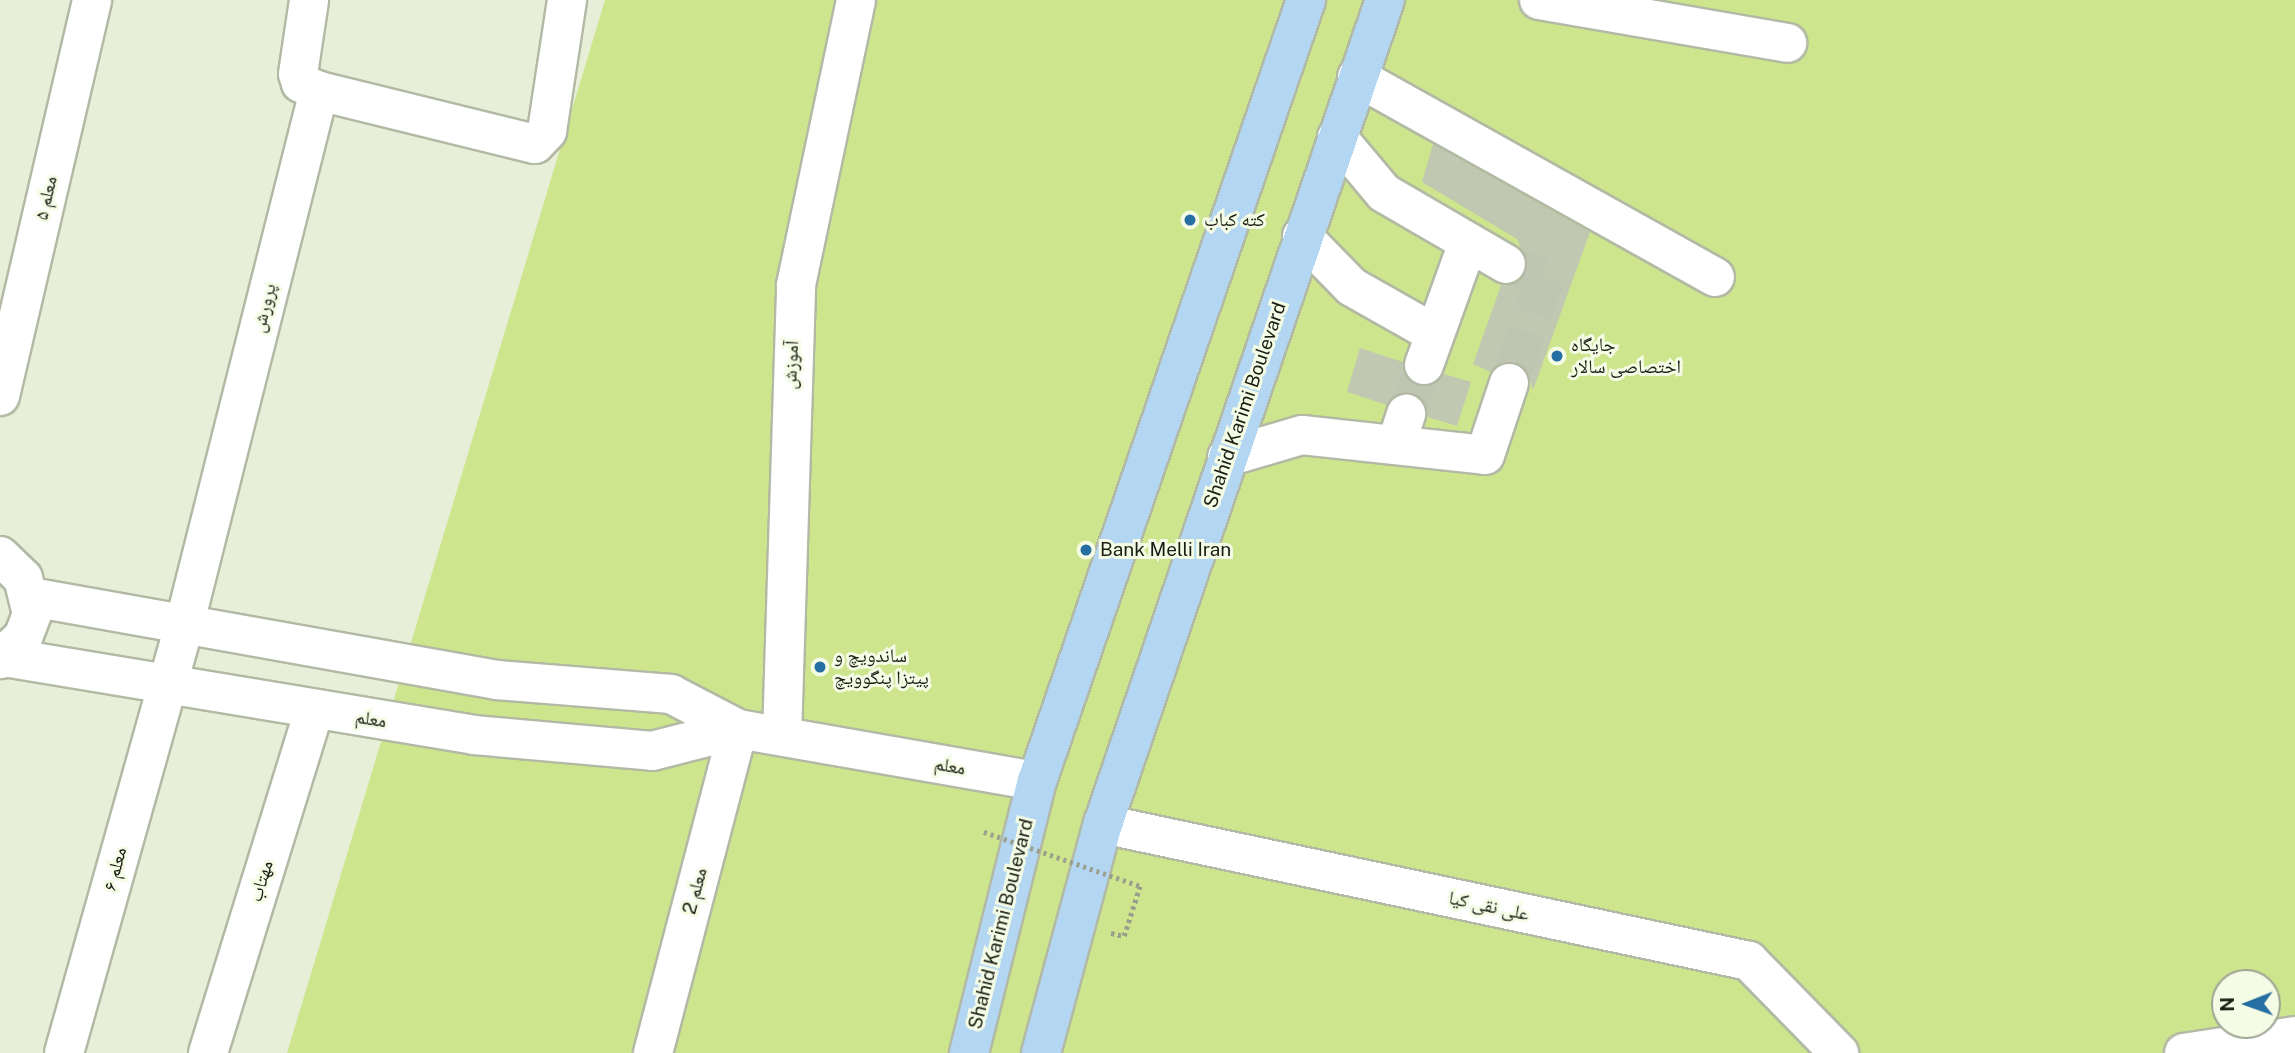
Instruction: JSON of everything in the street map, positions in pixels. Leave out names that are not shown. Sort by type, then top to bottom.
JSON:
[{"type":"main road","name":"Shahid Karimi Boulevard","points":[[969,1053],[1004,897],[1037,781],[1306,0]]},
{"type":"main road","name":"Shahid Karimi Boulevard","points":[[1041,1053],[1102,824],[1385,0]]},
{"type":"street","name":"معلم ۵","points":[[0,396],[92,0]]},
{"type":"street","points":[[309,0],[298,74],[301,83],[319,92],[535,144],[547,131],[567,0]]},
{"type":"street","name":"آموزش","points":[[782,736],[796,285],[856,0]]},
{"type":"street","points":[[1539,0],[1787,43]]},
{"type":"street","points":[[1357,77],[1715,277]]},
{"type":"street","name":"پرورش","points":[[165,684],[184,626],[319,92]]},
{"type":"street","points":[[1337,137],[1384,193],[1506,264]]},
{"type":"street","points":[[1302,236],[1352,287],[1430,349],[1468,243]]},
{"type":"street","points":[[1227,457],[1302,435],[1401,429],[1485,454],[1510,383]]},
{"type":"street","points":[[0,556],[12,563],[31,597],[23,637],[2,658]]},
{"type":"street","name":"معلم","points":[[31,597],[497,680],[671,694],[738,729],[1037,781]]},
{"type":"street","name":"معلم","points":[[2,658],[474,735],[652,751],[738,729]]},
{"type":"street","name":"معلم ۶","points":[[64,1053],[165,684]]},
{"type":"street","name":"مهتاب","points":[[208,1053],[314,710]]},
{"type":"street","name":"معلم 2","points":[[653,1053],[738,729]]},
{"type":"street","name":"علی نقی کیا","points":[[1102,824],[1749,961],[1839,1053]]},
{"type":"street","points":[[2184,1053],[2295,1036]]},
{"type":"path","points":[[984,832],[1140,886],[1124,936]]},
{"type":"green space","points":[[605,0],[2295,0],[2295,1053],[287,1053]]},
{"type":"building","points":[[1433,144],[1590,232],[1533,390],[1526,369],[1517,363],[1504,362],[1491,372],[1473,364],[1501,285],[1517,283],[1528,263],[1517,239],[1422,182]]},
{"type":"building","points":[[1360,348],[1403,362],[1407,379],[1417,386],[1429,386],[1444,374],[1471,382],[1457,426],[1427,417],[1423,400],[1412,393],[1401,393],[1387,405],[1347,392]]},
{"type":"tunnel","points":[[1506,264],[1545,278],[1509,383]]},
{"type":"tunnel","points":[[1406,414],[1424,365]]},
{"type":"place","name":"کته کباب","points":[[1190,220]]},
{"type":"place","name":"جایگاه اختصاصی سالار","points":[[1557,356]]},
{"type":"place","name":"Bank Melli Iran","points":[[1086,550]]},
{"type":"place","name":"ساندویچ و پیتزا پنگوویچ","points":[[820,667]]}]
